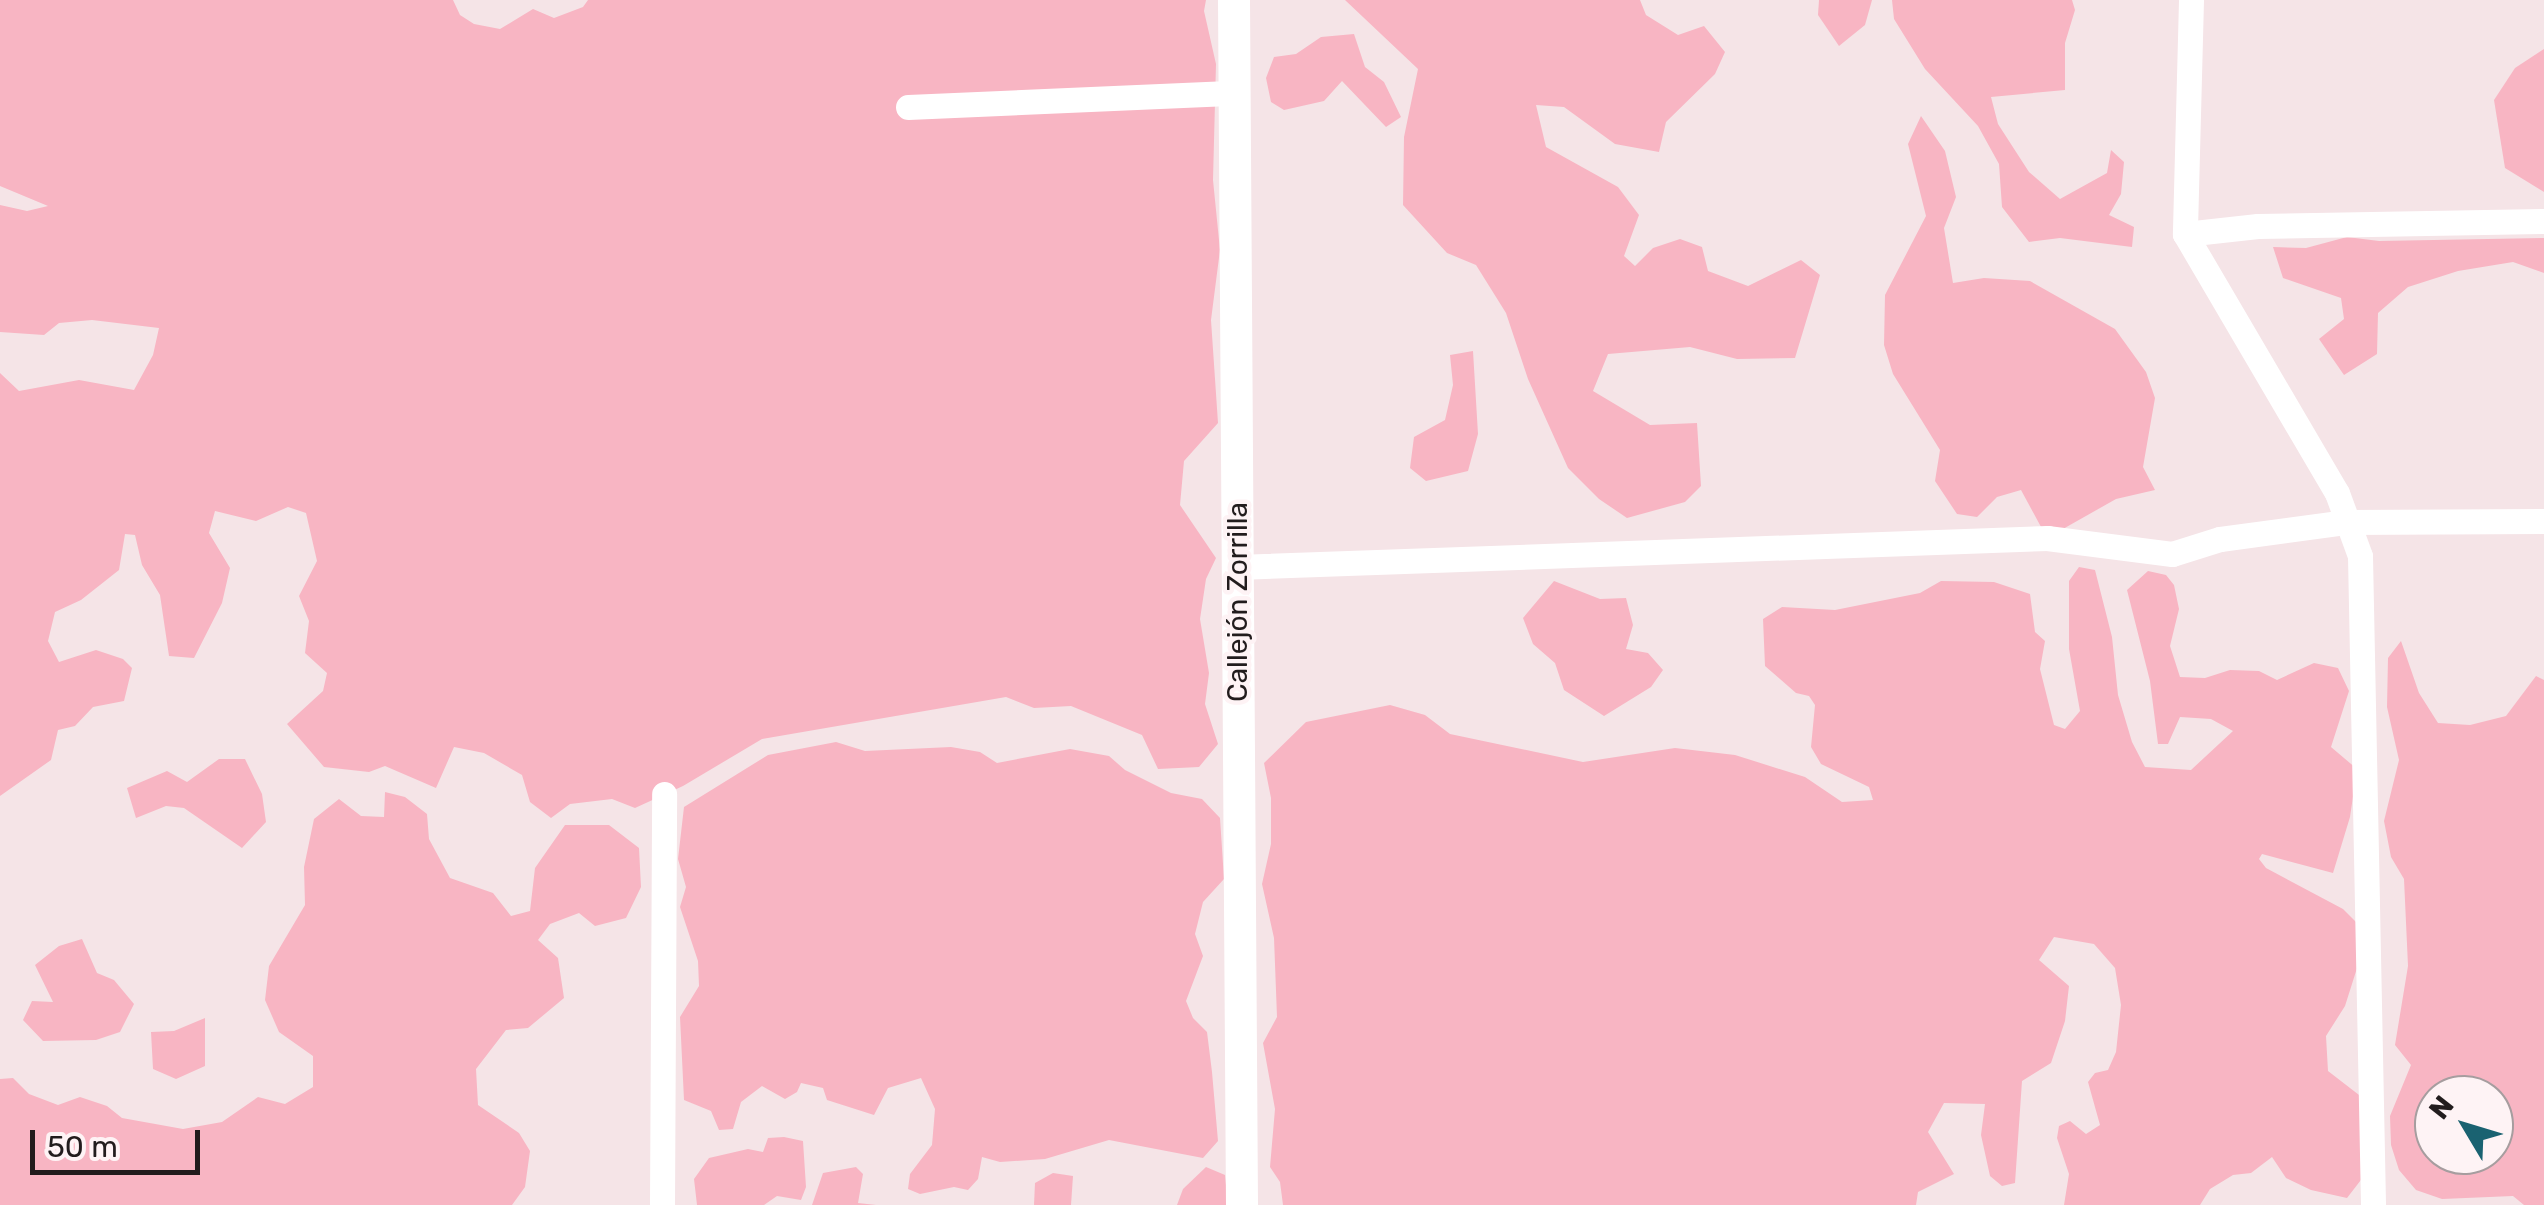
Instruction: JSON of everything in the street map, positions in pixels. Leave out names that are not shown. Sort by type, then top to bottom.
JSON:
[{"type":"street","name":"Callejón Zorrilla","points":[[1234,0],[1242,1205]]},
{"type":"street","points":[[2191,0],[2185,234],[2338,493],[2360,556],[2373,1205]]},
{"type":"street","points":[[908,108],[1236,93]]},
{"type":"street","points":[[2185,234],[2258,226],[2544,221]]},
{"type":"street","points":[[1237,567],[2047,538],[2172,554],[2220,539],[2345,522],[2544,521]]},
{"type":"street","points":[[662,1205],[664,794]]},
{"type":"shaded area","points":[[0,0],[453,0],[460,15],[474,24],[500,29],[533,9],[554,18],[583,7],[588,0],[1206,0],[1204,11],[1216,64],[1213,180],[1220,250],[1211,320],[1218,423],[1184,461],[1180,505],[1216,558],[1206,579],[1200,619],[1209,673],[1205,704],[1218,744],[1199,767],[1158,769],[1142,735],[1071,706],[1034,708],[1006,697],[762,739],[683,786],[635,808],[612,799],[570,804],[551,818],[530,802],[522,775],[484,753],[454,747],[436,788],[385,766],[369,772],[324,767],[287,724],[323,691],[327,673],[305,653],[309,621],[299,596],[317,561],[306,513],[288,507],[256,521],[215,511],[209,533],[230,568],[222,603],[194,658],[169,656],[160,595],[142,565],[135,535],[125,534],[119,570],[81,600],[55,612],[48,641],[59,662],[96,650],[123,659],[132,668],[124,701],[93,707],[75,726],[58,730],[51,760],[0,796],[0,373],[19,391],[79,380],[134,390],[153,355],[159,328],[92,320],[59,323],[44,335],[0,332],[0,205],[27,211],[48,206],[0,186]]},
{"type":"shaded area","points":[[1345,0],[1640,0],[1646,15],[1678,35],[1704,26],[1725,52],[1715,74],[1666,122],[1659,152],[1615,144],[1564,107],[1536,105],[1546,147],[1618,187],[1639,215],[1624,256],[1635,266],[1653,248],[1680,239],[1702,247],[1708,271],[1748,286],[1801,260],[1820,275],[1795,358],[1737,359],[1690,347],[1608,354],[1593,391],[1650,425],[1697,423],[1701,486],[1685,502],[1627,518],[1599,499],[1568,468],[1528,379],[1506,313],[1476,265],[1447,253],[1403,205],[1404,137],[1418,69]]},
{"type":"shaded area","points":[[1819,0],[1872,0],[1865,25],[1839,46],[1818,15]]},
{"type":"shaded area","points":[[1892,0],[2072,0],[2075,10],[2065,43],[2065,90],[1991,97],[1998,124],[2029,172],[2060,199],[2107,173],[2111,150],[2124,162],[2121,194],[2109,215],[2134,227],[2132,247],[2060,238],[2029,242],[2002,207],[1999,164],[1978,126],[1925,69],[1894,19]]},
{"type":"shaded area","points":[[1354,34],[1365,67],[1384,82],[1401,117],[1386,127],[1342,81],[1324,101],[1284,110],[1271,102],[1266,78],[1274,57],[1296,54],[1321,37]]},
{"type":"shaded area","points":[[2544,49],[2544,192],[2505,168],[2494,100],[2515,68]]},
{"type":"shaded area","points":[[1921,116],[1945,151],[1956,197],[1944,228],[1953,283],[1984,278],[2030,281],[2115,329],[2146,372],[2155,398],[2143,467],[2155,490],[2116,499],[2047,538],[2021,490],[1997,497],[1977,517],[1957,514],[1935,481],[1940,450],[1893,374],[1884,345],[1885,295],[1926,216],[1908,144]]},
{"type":"shaded area","points":[[2347,237],[2379,241],[2544,238],[2544,273],[2513,262],[2458,271],[2408,287],[2378,313],[2377,354],[2344,375],[2319,339],[2344,319],[2341,298],[2283,278],[2273,247],[2306,248]]},
{"type":"shaded area","points":[[1473,351],[1478,434],[1468,471],[1426,481],[1410,468],[1414,437],[1445,420],[1453,385],[1450,355]]},
{"type":"shaded area","points":[[2079,567],[2095,570],[2112,637],[2118,695],[2132,742],[2145,767],[2191,770],[2233,731],[2211,719],[2180,717],[2168,744],[2158,744],[2150,681],[2127,590],[2148,571],[2166,575],[2174,585],[2179,609],[2170,646],[2180,677],[2205,678],[2230,670],[2259,671],[2277,680],[2314,663],[2338,668],[2349,691],[2331,747],[2357,769],[2350,817],[2333,873],[2262,854],[2259,859],[2266,868],[2343,909],[2359,925],[2358,965],[2345,1006],[2326,1036],[2328,1071],[2372,1105],[2364,1176],[2347,1198],[2311,1190],[2286,1178],[2272,1157],[2251,1173],[2233,1175],[2210,1189],[2200,1205],[2064,1205],[2069,1174],[2057,1138],[2059,1126],[2070,1121],[2086,1134],[2100,1125],[2088,1082],[2095,1073],[2108,1070],[2116,1052],[2121,1005],[2115,968],[2094,944],[2054,937],[2039,960],[2069,986],[2065,1021],[2051,1063],[2022,1081],[2015,1183],[2002,1186],[1990,1176],[1981,1135],[1985,1104],[1944,1103],[1928,1132],[1954,1174],[1918,1192],[1916,1205],[1283,1205],[1280,1182],[1270,1167],[1275,1109],[1263,1043],[1277,1017],[1274,938],[1262,884],[1271,844],[1271,798],[1264,763],[1306,722],[1390,705],[1425,715],[1450,734],[1583,762],[1675,748],[1735,755],[1805,777],[1842,802],[1873,800],[1869,787],[1821,764],[1811,747],[1815,705],[1809,696],[1796,693],[1765,666],[1763,619],[1782,607],[1835,610],[1920,593],[1941,581],[1994,582],[2030,594],[2035,632],[2045,641],[2040,669],[2054,725],[2065,729],[2080,711],[2069,649],[2069,581]]},
{"type":"shaded area","points":[[1554,581],[1600,599],[1626,598],[1633,625],[1626,649],[1648,653],[1663,670],[1651,687],[1604,716],[1564,690],[1555,663],[1533,644],[1523,618]]},
{"type":"shaded area","points":[[2401,641],[2419,693],[2438,723],[2470,725],[2506,716],[2536,676],[2544,680],[2544,1205],[2524,1205],[2513,1196],[2442,1199],[2416,1190],[2399,1170],[2391,1145],[2390,1116],[2411,1065],[2395,1045],[2408,966],[2404,879],[2391,857],[2384,821],[2399,760],[2387,707],[2388,658]]},
{"type":"shaded area","points":[[836,742],[865,751],[951,747],[980,752],[997,763],[1070,749],[1109,756],[1125,770],[1171,793],[1202,799],[1220,818],[1224,879],[1203,902],[1195,934],[1203,956],[1186,1001],[1193,1018],[1207,1032],[1212,1072],[1218,1141],[1203,1158],[1109,1140],[1045,1159],[1000,1162],[982,1157],[978,1179],[968,1190],[954,1187],[920,1194],[908,1189],[910,1174],[932,1145],[935,1109],[921,1078],[888,1088],[874,1115],[827,1100],[823,1088],[801,1083],[797,1092],[785,1099],[762,1086],[741,1102],[733,1129],[719,1130],[711,1111],[684,1100],[680,1017],[699,986],[698,961],[680,907],[686,887],[678,859],[684,807],[768,755]]},
{"type":"shaded area","points":[[219,759],[245,759],[262,794],[266,822],[242,848],[184,808],[166,806],[136,818],[127,788],[167,771],[187,782]]},
{"type":"shaded area","points":[[385,792],[405,797],[427,814],[429,839],[450,878],[493,893],[511,916],[530,911],[535,868],[565,825],[609,825],[639,848],[641,887],[626,918],[595,926],[579,913],[550,924],[538,940],[558,958],[564,998],[528,1028],[506,1030],[476,1069],[478,1105],[519,1133],[530,1151],[525,1187],[512,1205],[0,1205],[0,1079],[13,1078],[29,1094],[58,1105],[80,1097],[107,1106],[122,1118],[183,1129],[222,1122],[258,1097],[285,1104],[313,1087],[313,1056],[279,1032],[265,1000],[269,966],[305,905],[304,867],[314,819],[339,799],[361,816],[384,817]]},
{"type":"shaded area","points":[[82,939],[97,973],[114,980],[134,1004],[120,1032],[96,1040],[43,1041],[23,1020],[32,1001],[53,1002],[35,965],[59,946]]},
{"type":"shaded area","points":[[205,1018],[205,1066],[176,1079],[153,1069],[151,1032],[174,1031]]},
{"type":"shaded area","points":[[768,1138],[803,1141],[806,1187],[801,1200],[777,1196],[764,1205],[697,1205],[694,1179],[709,1158],[748,1149],[763,1152]]},
{"type":"shaded area","points":[[856,1167],[863,1174],[858,1203],[876,1205],[812,1205],[823,1173]]},
{"type":"shaded area","points":[[1206,1167],[1225,1175],[1228,1205],[1177,1205],[1183,1189]]},
{"type":"shaded area","points":[[1053,1173],[1073,1176],[1071,1205],[1034,1205],[1035,1183]]}]
